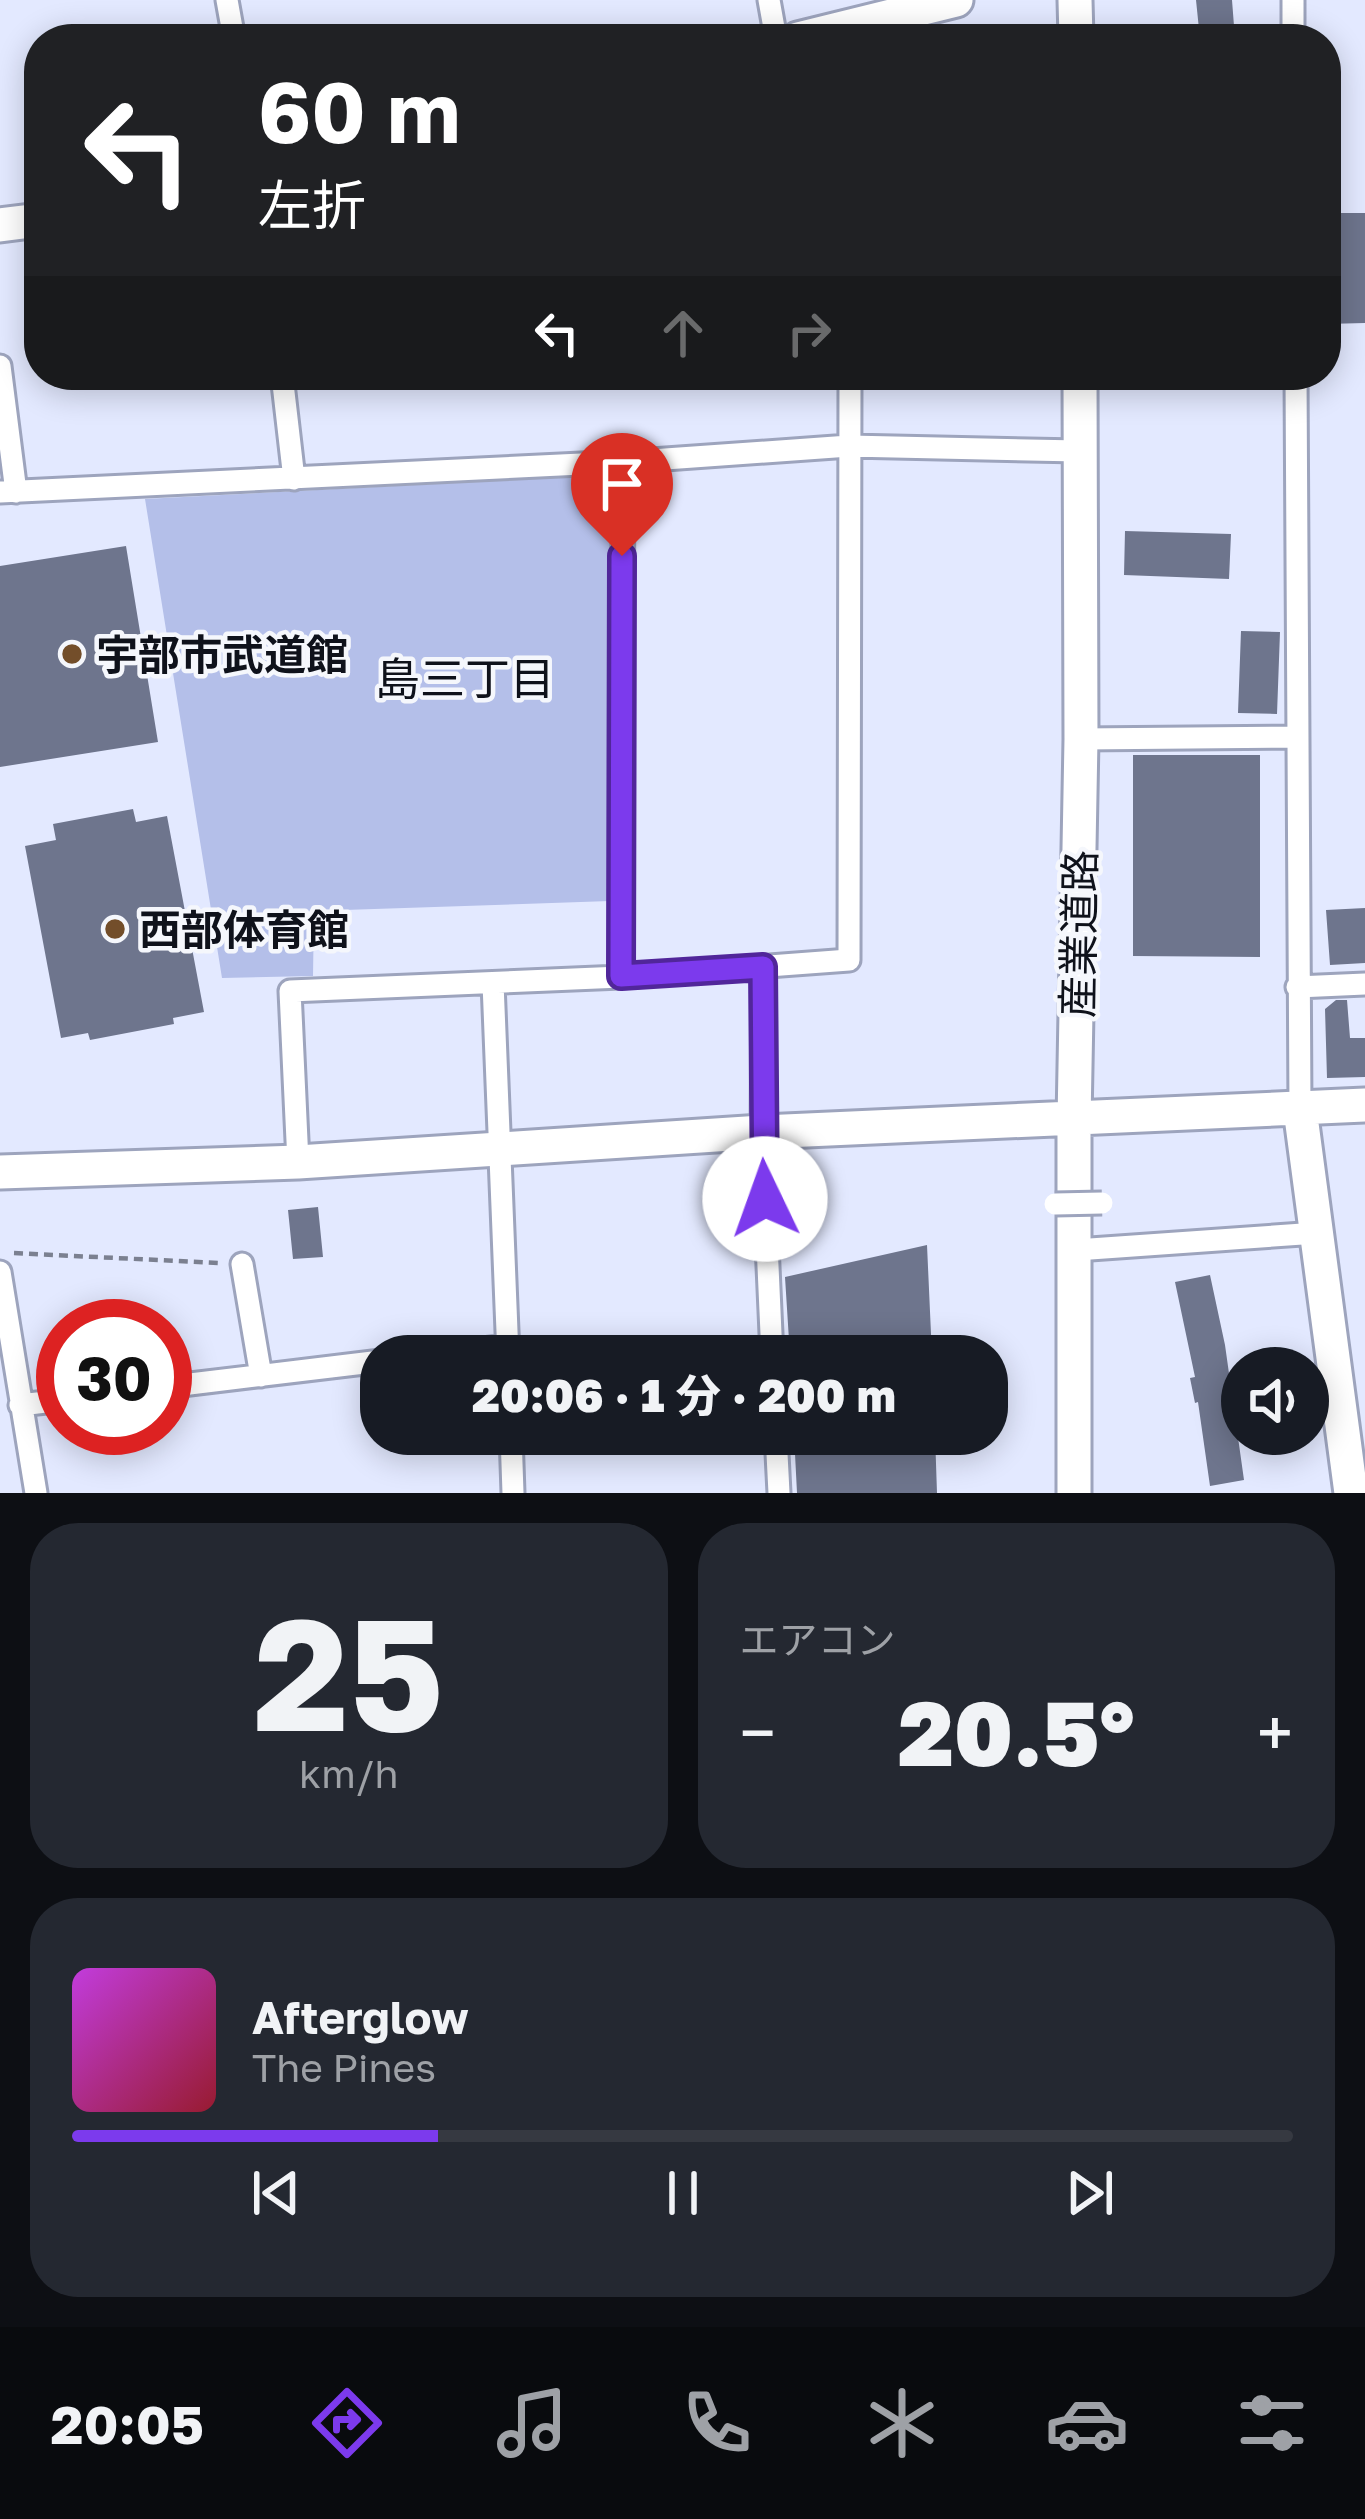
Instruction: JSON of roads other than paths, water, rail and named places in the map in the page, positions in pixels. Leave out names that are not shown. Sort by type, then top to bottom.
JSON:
[{"type":"street","points":[[859,24],[956,0]]},
{"type":"street","points":[[0,367],[8,492],[623,462],[849,446],[1079,451]]},
{"type":"street","points":[[284,390],[294,479]]},
{"type":"street","points":[[298,1162],[290,992],[849,960],[850,390]]},
{"type":"street","name":"産業道路","points":[[1074,1493],[1080,390]]},
{"type":"street","points":[[1296,390],[1300,1109],[1351,1493]]},
{"type":"street","points":[[621,976],[623,462]]},
{"type":"street","points":[[1081,739],[1296,737]]},
{"type":"street","points":[[763,967],[762,1132],[771,1335]]},
{"type":"street","points":[[493,983],[508,1335]]},
{"type":"street","points":[[1297,987],[1365,984]]},
{"type":"street","points":[[0,1172],[298,1162],[762,1132],[1365,1105]]},
{"type":"street","points":[[1054,1204],[1102,1203]]},
{"type":"street","points":[[1076,1250],[1317,1233]]},
{"type":"street","points":[[242,1264],[260,1376]]},
{"type":"street","points":[[0,1273],[36,1493]]},
{"type":"street","points":[[192,1384],[360,1364]]},
{"type":"street","points":[[20,1405],[36,1403]]},
{"type":"street","points":[[512,1455],[513,1493]]},
{"type":"street","points":[[777,1455],[779,1493]]},
{"type":"place","name":"宇部市武道館","points":[[72,654]]},
{"type":"place","name":"西部体育館","points":[[115,929]]},
{"type":"district","name":"島三丁目","points":[[465,678]]}]
